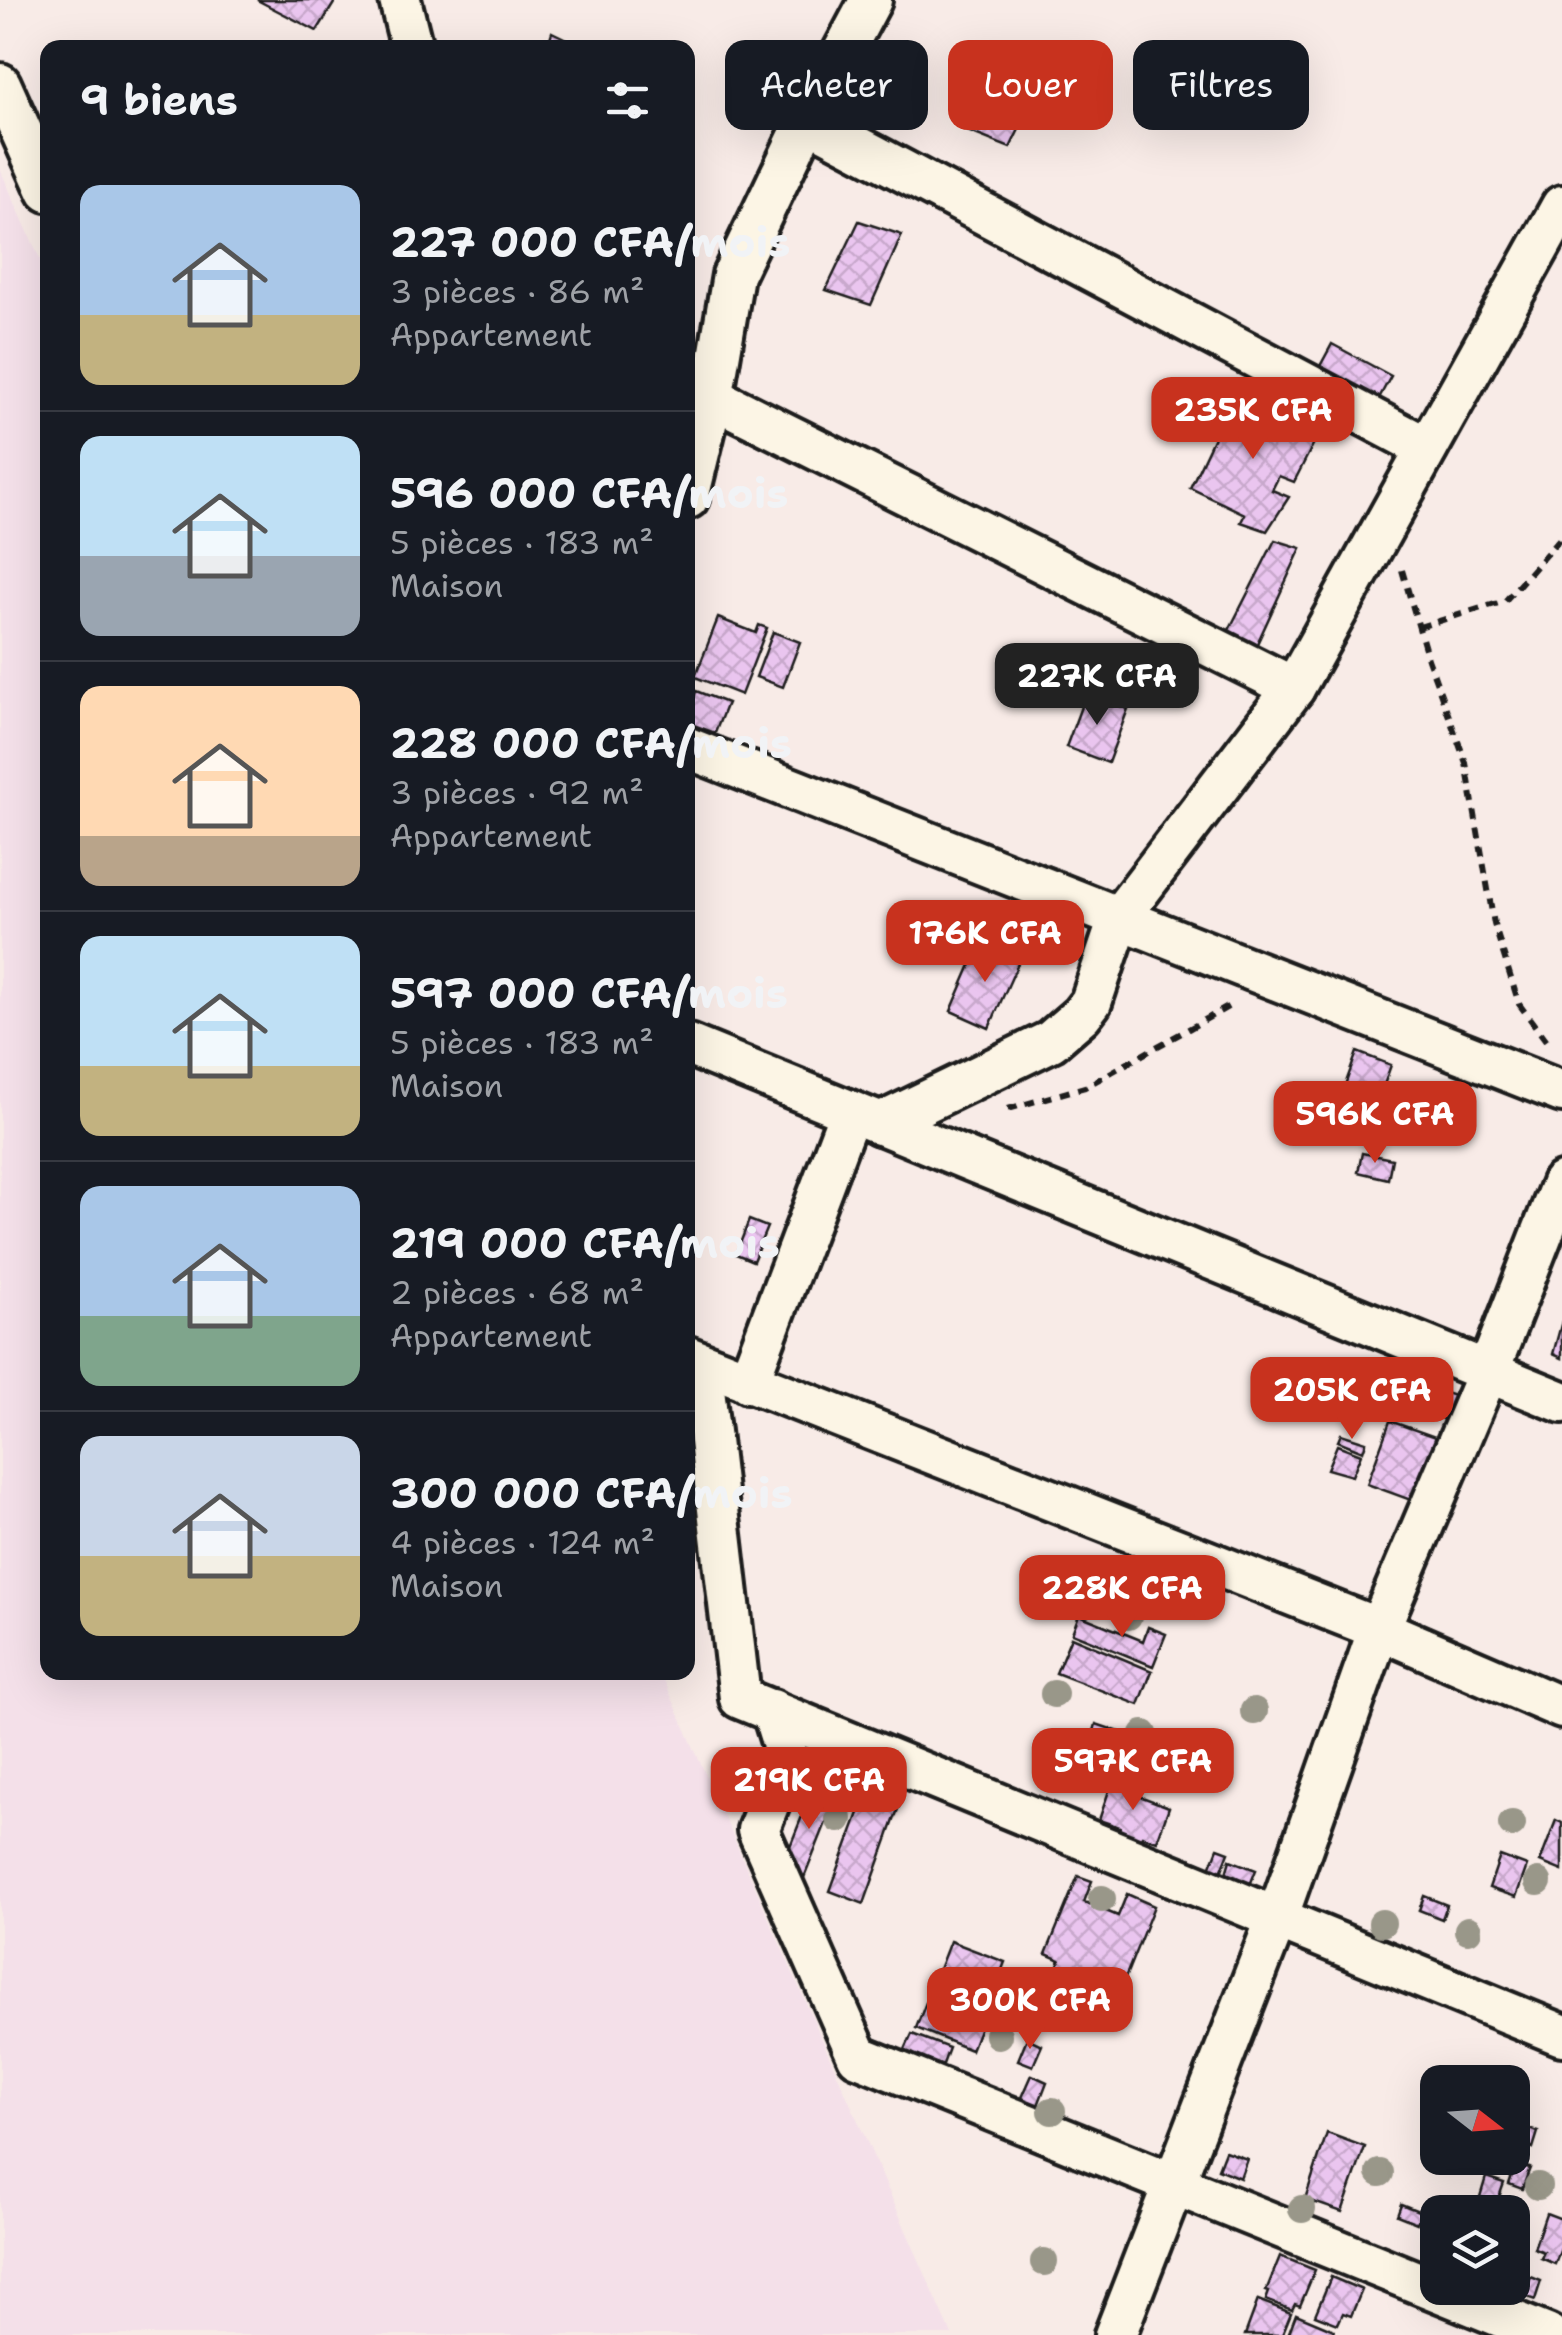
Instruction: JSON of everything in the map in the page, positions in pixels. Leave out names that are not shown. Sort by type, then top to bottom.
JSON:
[{"type":"street","points":[[400,0],[410,40]]},
{"type":"street","points":[[849,40],[870,0]]},
{"type":"street","points":[[0,84],[40,173]]},
{"type":"street","points":[[695,436],[700,392],[732,275],[801,130]]},
{"type":"street","points":[[825,130],[1427,448]]},
{"type":"street","points":[[748,1382],[865,1118],[1051,1040],[1081,1016],[1091,1002],[1120,916],[1294,688],[1562,206]]},
{"type":"street","points":[[700,392],[1294,688]]},
{"type":"street","points":[[695,751],[1562,1092]]},
{"type":"street","points":[[695,1049],[1562,1402]]},
{"type":"street","points":[[1115,2335],[1277,1918],[1379,1629],[1488,1372],[1562,1183]]},
{"type":"street","points":[[695,1360],[1379,1629],[1562,1708]]},
{"type":"street","points":[[695,1367],[740,1698],[1562,2035]]},
{"type":"street","points":[[772,1710],[786,1758],[758,1830],[858,2056],[1546,2335]]},
{"type":"path","points":[[1387,521],[1466,763],[1494,924],[1519,1004],[1551,1048]]},
{"type":"path","points":[[1419,628],[1505,600],[1562,536]]},
{"type":"path","points":[[1003,1110],[1084,1087],[1281,980]]},
{"type":"shaded area","points":[[0,169],[40,259],[40,1680],[664,1680],[952,2335],[0,2335]]},
{"type":"building","points":[[257,0],[336,0],[317,31]]},
{"type":"building","points":[[552,32],[568,40],[550,40]]},
{"type":"building","points":[[965,130],[1019,130],[1010,148]]},
{"type":"building","points":[[859,221],[902,235],[871,305],[826,290]]},
{"type":"building","points":[[1332,344],[1391,376],[1378,400],[1319,368]]},
{"type":"building","points":[[1233,397],[1280,419],[1282,415],[1317,437],[1294,482],[1279,476],[1272,490],[1289,497],[1267,531],[1241,522],[1245,514],[1190,488]]},
{"type":"building","points":[[1275,540],[1301,548],[1256,646],[1228,632]]},
{"type":"building","points":[[718,618],[756,633],[759,625],[767,628],[741,695],[695,677]]},
{"type":"building","points":[[773,632],[800,642],[783,687],[756,677]]},
{"type":"building","points":[[696,691],[727,703],[715,733],[695,726]]},
{"type":"building","points":[[1086,693],[1128,709],[1108,763],[1066,747]]},
{"type":"building","points":[[995,906],[1011,911],[1007,926],[991,921]]},
{"type":"building","points":[[981,942],[1020,959],[989,1028],[951,1011]]},
{"type":"building","points":[[1357,1052],[1391,1065],[1364,1142],[1329,1129]]},
{"type":"building","points":[[1456,1087],[1475,1095],[1468,1114],[1448,1106]]},
{"type":"building","points":[[1362,1153],[1392,1159],[1388,1179],[1358,1172]]},
{"type":"building","points":[[749,1220],[767,1227],[753,1261],[736,1254]]},
{"type":"building","points":[[1562,1321],[1562,1358],[1553,1354]]},
{"type":"building","points":[[1432,1389],[1455,1396],[1446,1420],[1424,1413]]},
{"type":"building","points":[[1354,1397],[1367,1401],[1363,1421],[1351,1414]]},
{"type":"building","points":[[1390,1421],[1438,1438],[1416,1502],[1367,1484]]},
{"type":"building","points":[[1341,1434],[1366,1442],[1363,1451],[1338,1441]]},
{"type":"building","points":[[1337,1445],[1361,1454],[1352,1476],[1327,1469]]},
{"type":"building","points":[[1079,1615],[1143,1641],[1148,1627],[1166,1634],[1153,1666],[1072,1633]]},
{"type":"building","points":[[1071,1637],[1152,1671],[1139,1705],[1056,1673]]},
{"type":"building","points":[[1096,1724],[1120,1732],[1114,1750],[1091,1742]]},
{"type":"building","points":[[1113,1779],[1136,1788],[1134,1794],[1169,1807],[1157,1841],[1142,1836],[1139,1841],[1118,1833],[1120,1827],[1099,1820]]},
{"type":"building","points":[[814,1786],[837,1795],[804,1878],[781,1869]]},
{"type":"building","points":[[869,1786],[902,1798],[864,1904],[830,1891]]},
{"type":"building","points":[[1556,1820],[1562,1823],[1562,1871],[1540,1862]]},
{"type":"building","points":[[1218,1848],[1229,1852],[1220,1875],[1209,1871]]},
{"type":"building","points":[[1500,1856],[1527,1866],[1516,1897],[1489,1888]]},
{"type":"building","points":[[1230,1860],[1256,1870],[1250,1885],[1225,1877]]},
{"type":"building","points":[[1078,1876],[1092,1881],[1084,1902],[1118,1916],[1127,1894],[1154,1906],[1117,1998],[1123,2000],[1116,2016],[1050,1984],[1060,1960],[1046,1954]]},
{"type":"building","points":[[1424,1896],[1447,1905],[1442,1919],[1419,1910]]},
{"type":"building","points":[[950,1941],[1005,1962],[971,2050],[916,2028]]},
{"type":"building","points":[[912,2034],[949,2048],[942,2067],[904,2052]]},
{"type":"building","points":[[1027,2038],[1042,2045],[1033,2066],[1018,2060]]},
{"type":"building","points":[[1032,2075],[1047,2082],[1037,2108],[1020,2102]]},
{"type":"building","points":[[1530,2130],[1538,2132],[1533,2148],[1530,2147]]},
{"type":"building","points":[[1327,2133],[1365,2147],[1342,2212],[1305,2199]]},
{"type":"building","points":[[1225,2151],[1247,2159],[1240,2178],[1218,2169]]},
{"type":"building","points":[[1512,2175],[1527,2175],[1522,2189],[1509,2184]]},
{"type":"building","points":[[1486,2177],[1504,2183],[1500,2195],[1481,2195]]},
{"type":"building","points":[[1401,2204],[1420,2212],[1417,2223],[1397,2215]]},
{"type":"building","points":[[1546,2213],[1562,2219],[1562,2246],[1555,2264],[1541,2258],[1544,2252],[1534,2248]]},
{"type":"building","points":[[1280,2256],[1315,2270],[1300,2306],[1295,2304],[1292,2310],[1266,2300]]},
{"type":"building","points":[[1331,2277],[1362,2290],[1351,2316],[1343,2313],[1338,2324],[1315,2315]]},
{"type":"building","points":[[1530,2280],[1541,2281],[1535,2300],[1530,2298]]},
{"type":"building","points":[[1258,2300],[1291,2313],[1282,2335],[1245,2335]]},
{"type":"building","points":[[1296,2314],[1334,2330],[1332,2335],[1288,2335]]}]
